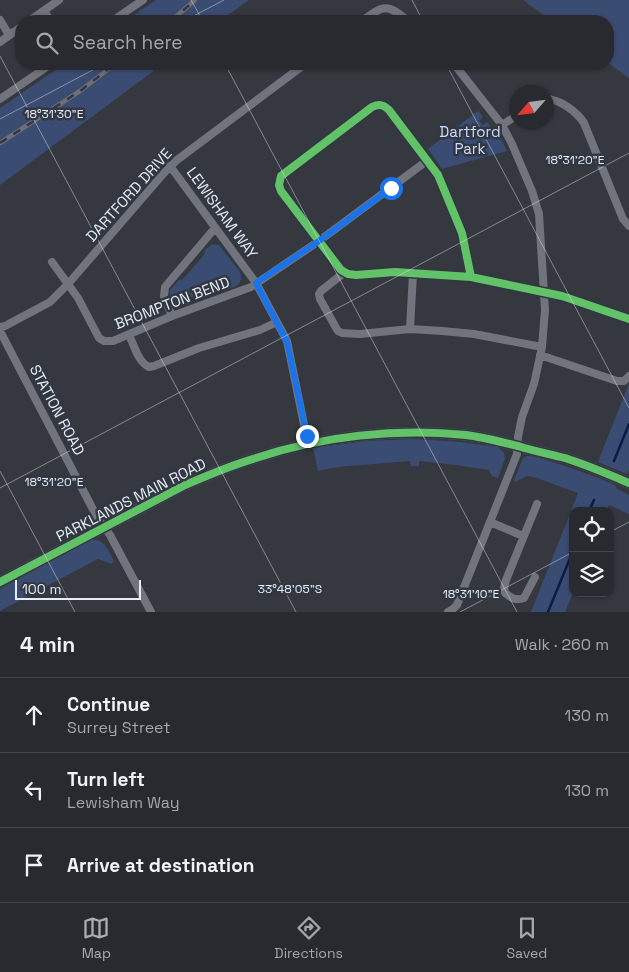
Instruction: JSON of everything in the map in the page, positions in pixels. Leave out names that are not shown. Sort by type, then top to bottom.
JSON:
[{"type":"street","points":[[38,15],[59,0]]},
{"type":"street","points":[[121,15],[143,0]]},
{"type":"street","points":[[371,15],[385,8],[396,11],[401,15]]},
{"type":"street","points":[[44,11],[47,15]]},
{"type":"street","points":[[0,20],[9,35]]},
{"type":"street","points":[[0,42],[15,31]]},
{"type":"street","points":[[0,99],[42,70]]},
{"type":"street","name":"DARTFORD DRIVE","points":[[0,327],[50,302],[68,284],[170,166],[297,70]]},
{"type":"street","points":[[448,612],[457,605],[517,454],[522,417],[534,384],[541,351],[545,310],[540,222],[537,207],[512,144],[502,125],[459,70]]},
{"type":"street","points":[[554,100],[561,103],[584,123],[623,219],[629,226]]},
{"type":"street","points":[[471,277],[462,233],[438,175],[387,107],[381,105],[372,106],[283,173],[280,178],[279,185],[281,191],[344,272],[356,275],[395,272],[471,277],[562,296],[629,319]]},
{"type":"street","points":[[502,125],[509,120]]},
{"type":"street","name":"BROMPTON BEND","points":[[68,284],[78,298],[97,335],[101,340],[110,342],[172,316],[251,287],[319,241],[428,160]]},
{"type":"street","name":"LEWISHAM WAY","points":[[170,166],[256,283],[287,342],[308,444]]},
{"type":"street","points":[[172,316],[164,296],[165,286],[215,228]]},
{"type":"street","points":[[52,262],[68,284]]},
{"type":"street","points":[[344,272],[319,294],[338,331],[342,334],[410,329],[474,334],[541,351],[617,381],[624,381],[629,376]]},
{"type":"street","points":[[410,329],[413,273]]},
{"type":"street","points":[[130,335],[140,358],[149,367],[199,348],[260,330],[277,322]]},
{"type":"street","name":"STATION ROAD","points":[[0,331],[97,517],[110,535],[150,610]]},
{"type":"street","name":"PARKLANDS MAIN ROAD","points":[[0,582],[185,485],[211,474],[258,457],[308,444],[348,437],[427,433],[467,436],[501,442],[566,458],[629,484]]},
{"type":"street","points":[[535,577],[524,598],[514,600],[505,593],[506,580],[536,504]]},
{"type":"street","points":[[490,522],[523,536]]},
{"type":"green space","points":[[156,0],[249,0],[228,15],[134,15]]},
{"type":"green space","points":[[523,0],[629,0],[629,78],[614,67],[614,15],[544,15]]},
{"type":"green space","points":[[55,70],[155,70],[0,185],[0,108]]},
{"type":"green space","name":"Dartford Park","points":[[478,111],[483,117],[479,121],[483,125],[487,122],[501,139],[507,151],[442,169],[428,149]]},
{"type":"green space","points":[[212,244],[219,245],[240,272],[240,282],[236,286],[197,300],[195,296],[188,298],[189,303],[181,305],[175,303],[171,298],[170,290],[179,280],[183,279],[204,255],[205,250]]},
{"type":"green space","points":[[629,383],[629,470],[627,474],[598,462]]},
{"type":"green space","points":[[415,439],[498,447],[504,453],[505,459],[498,478],[492,476],[489,470],[419,461],[419,466],[411,466],[410,461],[338,467],[318,471],[313,448],[367,441]]},
{"type":"green space","points":[[526,456],[546,460],[615,485],[617,489],[629,495],[629,514],[609,505],[608,507],[572,507],[578,493],[534,477],[527,476],[515,482],[522,460]]},
{"type":"green space","points":[[569,516],[569,597],[571,597],[565,612],[531,612]]},
{"type":"green space","points":[[91,540],[99,541],[108,549],[114,561],[112,564],[98,559],[0,611],[0,589]]},
{"type":"waterway","points":[[614,461],[629,424]]},
{"type":"waterway","points":[[591,507],[594,500]]},
{"type":"waterway","points":[[548,612],[573,552]]},
{"type":"railway","points":[[178,15],[195,0]]},
{"type":"railway","points":[[0,143],[80,91],[107,70]]},
{"type":"cycle path","points":[[471,277],[462,233],[438,175],[389,110],[383,106],[377,105],[372,107],[281,176],[279,185],[281,191],[341,270],[348,274],[395,272],[471,277],[562,296],[629,319]]},
{"type":"cycle path","points":[[0,582],[194,481],[220,470],[281,450],[333,439],[386,433],[440,433],[472,436],[565,458],[629,483]]},
{"type":"route","points":[[307,436],[287,342],[256,283],[319,241],[391,188]]}]
